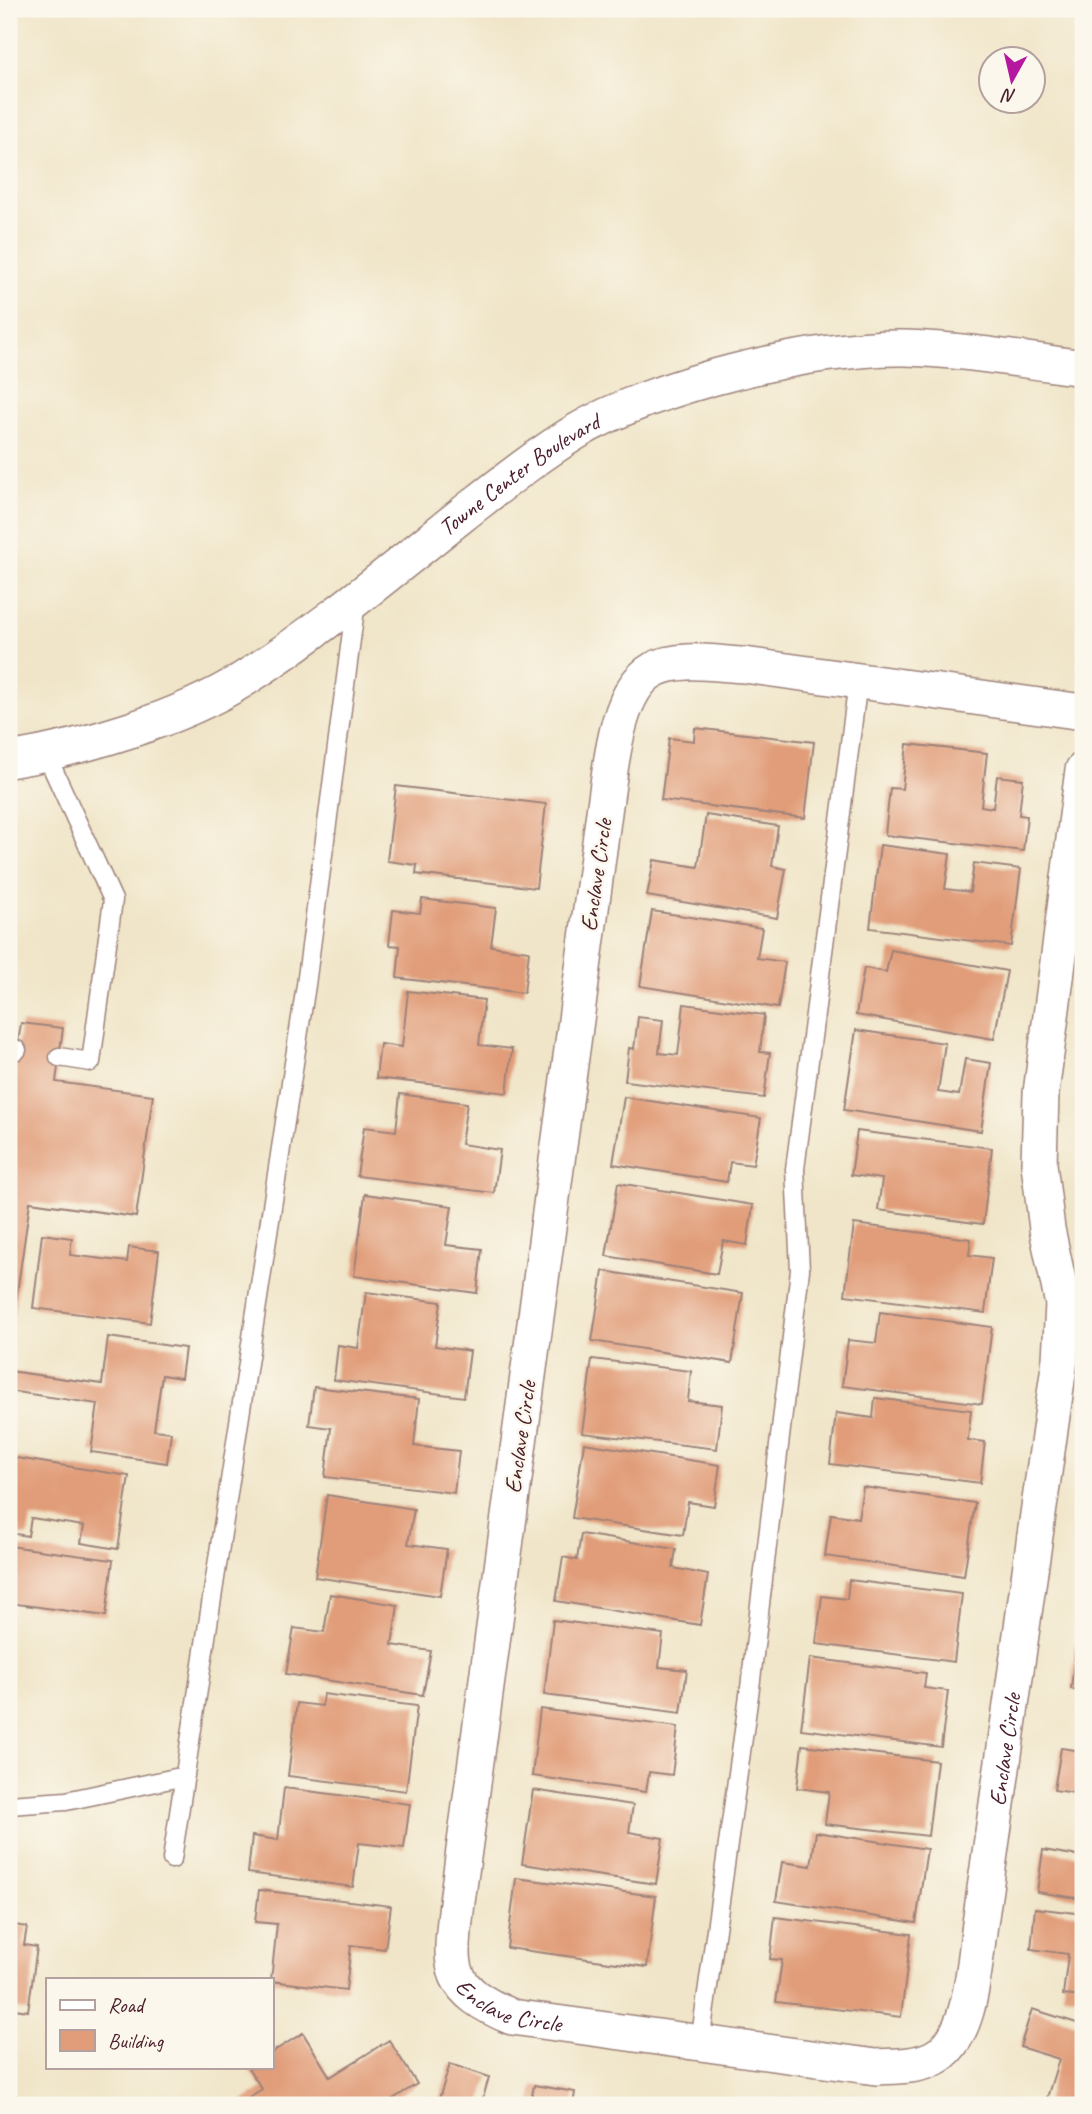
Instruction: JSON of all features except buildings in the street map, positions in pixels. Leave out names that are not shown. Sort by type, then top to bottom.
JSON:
[{"type":"street","name":"Towne Center Boulevard","points":[[9,760],[46,754],[111,736],[173,713],[242,680],[357,598],[535,458],[620,409],[677,388],[837,352],[904,348],[1006,357],[1083,368]]},
{"type":"street","name":"Enclave Circle","points":[[1083,712],[744,665],[693,662],[668,665],[651,671],[632,693],[622,713],[605,805],[457,1902],[451,1958],[459,1980],[480,2003],[512,2017],[876,2067],[912,2066],[936,2057],[956,2039],[966,2013],[1060,1359],[1063,1304],[1047,1229],[1039,1164],[1041,1093],[1083,770]]},
{"type":"lane","points":[[172,1858],[306,985],[357,598]]},
{"type":"lane","points":[[700,2043],[750,1688],[800,1270],[795,1170],[858,681]]},
{"type":"lane","points":[[46,754],[113,900],[91,1062],[59,1057]]},
{"type":"lane","points":[[9,1805],[65,1801],[185,1776]]},
{"type":"lane","points":[[9,2104],[14,2105]]}]
